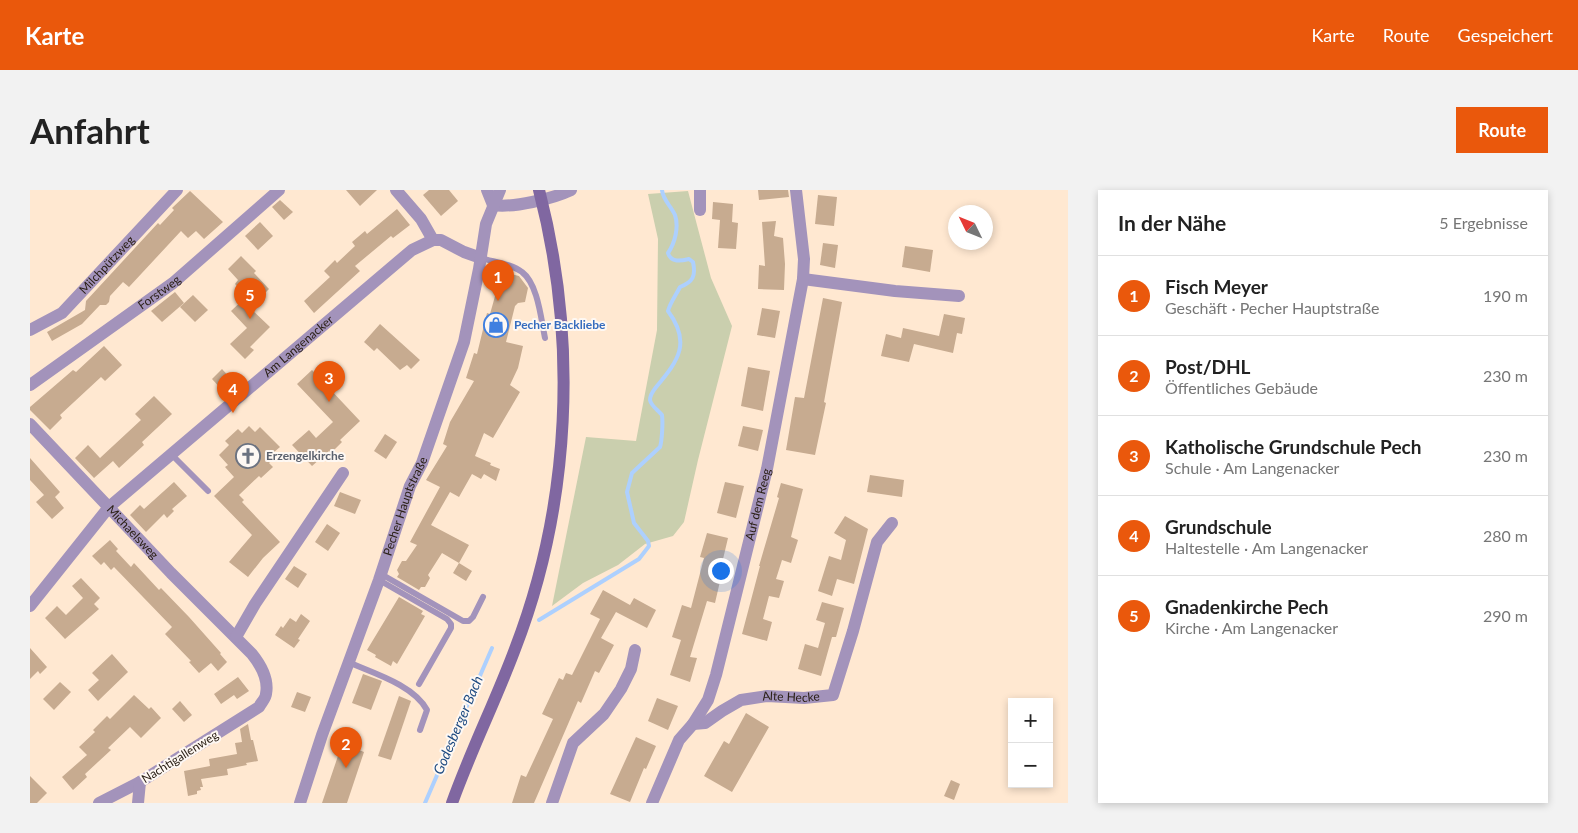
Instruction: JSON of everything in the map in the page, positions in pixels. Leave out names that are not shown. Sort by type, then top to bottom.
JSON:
[{"type":"main road","points":[[452,803],[516,648],[540,569],[550,525],[557,480],[562,437],[565,370],[554,261],[540,194]]},
{"type":"street","name":"Milchpützweg","points":[[30,330],[62,313],[177,190]]},
{"type":"street","name":"Forstweg","points":[[30,385],[173,283],[279,190]]},
{"type":"street","points":[[396,190],[420,219],[433,240],[442,240],[464,252],[482,258]]},
{"type":"street","points":[[487,190],[493,205],[504,207],[540,194],[562,194],[571,190]]},
{"type":"street","name":"Pecher Hauptstraße","points":[[300,803],[322,735],[380,577],[410,486],[422,463],[464,342],[482,258],[486,224],[500,190]]},
{"type":"street","name":"Pecher Hauptstraße","points":[[493,205],[509,190]]},
{"type":"street","points":[[700,190],[700,210]]},
{"type":"street","name":"Auf dem Reeg","points":[[693,724],[708,700],[716,675],[767,469],[803,279],[804,259],[796,190]]},
{"type":"street","name":"Am Langenacker","points":[[30,606],[109,507],[412,250],[433,240]]},
{"type":"street","points":[[803,279],[870,288],[959,296]]},
{"type":"street","name":"Michaelsweg","points":[[30,424],[171,573],[260,663],[266,679],[266,694],[259,707]]},
{"type":"street","points":[[236,637],[255,604],[343,473]]},
{"type":"street","name":"Alte Hecke","points":[[693,724],[705,723],[742,700],[767,696],[804,698],[833,695],[878,542],[892,522]]},
{"type":"street","points":[[552,803],[573,743],[604,714],[622,689],[631,669],[635,650]]},
{"type":"street","name":"Nachtigallenweg","points":[[99,803],[140,782],[259,707]]},
{"type":"street","points":[[652,803],[679,740],[693,724]]},
{"type":"street","points":[[138,803],[140,782]]},
{"type":"lane","points":[[482,258],[521,271],[528,278],[534,290],[545,338]]},
{"type":"lane","points":[[171,454],[208,491]]},
{"type":"lane","points":[[380,577],[463,621],[469,621],[473,617],[483,597]]},
{"type":"lane","points":[[380,577],[447,619],[451,624],[451,628],[419,684]]},
{"type":"lane","points":[[348,662],[394,682],[422,701],[427,710],[420,730]]},
{"type":"green space","points":[[688,191],[711,278],[732,326],[684,522],[673,536],[645,544],[618,565],[583,583],[552,606],[586,437],[636,441],[657,330],[658,239],[648,194]]},
{"type":"building","points":[[346,190],[377,190],[360,206]]},
{"type":"building","points":[[429,190],[449,190],[458,201],[441,216],[423,195]]},
{"type":"building","points":[[758,190],[788,190],[789,197],[759,200]]},
{"type":"building","points":[[190,191],[223,222],[204,239],[196,231],[188,238],[181,231],[129,287],[123,282],[110,296],[109,302],[106,305],[100,305],[82,324],[52,341],[47,332],[85,310],[86,301],[158,223],[160,225],[174,210],[172,208]]},
{"type":"building","points":[[818,195],[837,197],[834,226],[815,224]]},
{"type":"building","points":[[280,200],[293,212],[284,220],[272,207]]},
{"type":"building","points":[[713,202],[733,204],[732,222],[738,223],[736,249],[718,248],[720,220],[712,219]]},
{"type":"building","points":[[397,209],[410,225],[393,238],[391,236],[355,266],[360,271],[314,313],[304,301],[330,277],[324,271],[335,260],[337,263],[355,246],[352,242],[365,231],[367,234]]},
{"type":"building","points":[[776,221],[774,236],[783,238],[784,290],[758,289],[759,265],[765,266],[762,222]]},
{"type":"building","points":[[260,222],[273,236],[258,250],[245,236]]},
{"type":"building","points":[[823,243],[838,245],[835,268],[820,265]]},
{"type":"building","points":[[905,246],[933,250],[930,272],[902,267]]},
{"type":"building","points":[[241,256],[256,271],[254,273],[269,289],[250,308],[270,327],[250,347],[254,350],[245,359],[230,344],[247,328],[231,311],[247,296],[235,284],[238,280],[228,269]]},
{"type":"building","points":[[511,274],[519,276],[528,288],[525,302],[518,303],[515,306],[506,342],[523,346],[518,368],[510,385],[520,392],[493,438],[484,433],[475,456],[500,469],[496,481],[484,474],[481,479],[472,474],[459,497],[450,492],[431,525],[469,545],[459,563],[442,553],[428,575],[430,578],[425,587],[421,587],[419,590],[397,577],[399,574],[397,570],[402,561],[406,561],[417,545],[410,542],[440,487],[426,480],[447,446],[443,444],[450,422],[474,381],[466,378],[474,353],[477,354],[487,313],[490,314],[501,275]]},
{"type":"building","points":[[175,292],[184,303],[162,322],[151,311]]},
{"type":"building","points":[[193,295],[208,310],[195,322],[180,307]]},
{"type":"building","points":[[823,298],[842,302],[824,402],[826,403],[815,455],[786,450],[795,397],[804,398]]},
{"type":"building","points":[[762,308],[780,311],[775,338],[757,335]]},
{"type":"building","points":[[944,314],[965,318],[962,334],[957,333],[953,353],[914,344],[909,362],[881,356],[886,334],[901,338],[903,328],[939,336]]},
{"type":"building","points":[[380,324],[420,360],[411,369],[407,365],[400,370],[377,348],[374,351],[364,342]]},
{"type":"building","points":[[104,346],[122,365],[105,381],[101,377],[60,415],[62,418],[50,430],[30,410],[30,407],[73,370],[76,372]]},
{"type":"building","points":[[748,367],[770,371],[763,411],[741,406]]},
{"type":"building","points":[[222,369],[233,381],[223,391],[212,379]]},
{"type":"building","points":[[312,370],[360,421],[340,440],[342,442],[331,453],[329,451],[312,466],[292,445],[309,430],[316,438],[333,422],[297,384]]},
{"type":"building","points":[[154,396],[172,414],[142,442],[144,445],[119,468],[113,461],[94,478],[75,458],[88,445],[100,458],[141,420],[135,414]]},
{"type":"building","points":[[249,426],[255,432],[260,427],[280,447],[273,453],[276,456],[269,463],[273,467],[261,478],[259,476],[239,495],[244,500],[242,502],[280,542],[263,558],[248,577],[229,562],[252,535],[214,496],[234,477],[225,467],[228,465],[219,455],[229,445],[225,441],[238,429],[242,433]]},
{"type":"building","points":[[743,426],[763,430],[758,451],[738,446]]},
{"type":"building","points":[[385,434],[397,442],[386,459],[374,451]]},
{"type":"building","points":[[30,458],[60,492],[55,497],[64,508],[52,519],[36,502],[44,495],[30,480]]},
{"type":"building","points":[[870,475],[904,480],[902,497],[867,492]]},
{"type":"building","points":[[174,482],[187,496],[172,509],[174,511],[167,518],[164,514],[146,532],[130,515],[140,505],[144,509]]},
{"type":"building","points":[[725,482],[744,486],[736,518],[717,513]]},
{"type":"building","points":[[781,483],[803,489],[791,537],[798,540],[791,563],[782,560],[776,579],[784,581],[779,598],[769,596],[763,619],[772,622],[767,641],[742,634],[779,498],[777,497]]},
{"type":"building","points":[[340,492],[361,500],[355,514],[334,506]]},
{"type":"building","points":[[845,516],[868,529],[854,584],[837,579],[832,596],[818,591],[829,556],[841,560],[846,540],[834,533]]},
{"type":"building","points":[[327,524],[340,533],[328,551],[315,542]]},
{"type":"building","points":[[707,533],[728,538],[715,603],[707,601],[690,657],[697,658],[690,682],[670,675],[681,640],[672,637],[682,605],[691,608],[704,558],[700,557]]},
{"type":"building","points":[[110,540],[118,549],[116,551],[131,567],[134,563],[159,590],[161,588],[221,653],[227,662],[218,671],[211,663],[199,673],[189,662],[191,661],[165,634],[172,627],[114,567],[111,570],[104,562],[101,565],[92,556]]},
{"type":"building","points":[[459,563],[472,571],[466,581],[453,573]]},
{"type":"building","points":[[294,566],[307,574],[298,588],[285,579]]},
{"type":"building","points":[[81,578],[100,598],[94,604],[99,609],[65,639],[45,618],[57,606],[66,615],[83,598],[72,586]]},
{"type":"building","points":[[603,590],[630,605],[634,598],[656,610],[647,628],[616,612],[601,638],[614,645],[599,673],[595,671],[581,703],[578,701],[534,803],[512,803],[521,775],[526,777],[553,719],[542,714],[559,678],[563,680],[566,673],[572,675],[600,619],[590,614]]},
{"type":"building","points":[[399,597],[423,611],[421,614],[425,616],[397,664],[393,661],[391,666],[367,650]]},
{"type":"building","points":[[822,602],[844,608],[836,637],[832,637],[821,676],[798,669],[805,644],[818,648],[825,623],[816,620]]},
{"type":"building","points":[[301,614],[310,621],[294,648],[275,635],[290,618],[296,622]]},
{"type":"building","points":[[30,648],[47,667],[40,674],[38,671],[30,679]]},
{"type":"building","points":[[112,654],[128,672],[98,701],[88,690],[99,680],[92,673]]},
{"type":"building","points":[[363,674],[382,681],[371,710],[352,703]]},
{"type":"building","points":[[238,677],[249,691],[237,699],[234,695],[221,704],[214,694]]},
{"type":"building","points":[[60,682],[71,692],[54,710],[43,699]]},
{"type":"building","points":[[297,692],[311,697],[305,712],[291,707]]},
{"type":"building","points":[[134,695],[149,709],[151,707],[161,718],[141,738],[130,727],[108,748],[111,750],[85,774],[87,777],[73,790],[62,777],[87,755],[79,747],[95,732],[93,730],[107,716],[110,719]]},
{"type":"building","points":[[399,696],[411,701],[391,760],[378,756]]},
{"type":"building","points":[[657,698],[678,706],[668,730],[648,721]]},
{"type":"building","points":[[180,701],[192,715],[184,722],[172,709]]},
{"type":"building","points":[[746,713],[769,727],[732,792],[704,776],[724,741],[729,744]]},
{"type":"building","points":[[248,724],[258,761],[227,769],[228,775],[201,779],[203,787],[200,787],[201,790],[197,791],[197,794],[188,796],[184,771],[210,766],[209,759],[237,754],[235,743],[242,742],[240,729]]},
{"type":"building","points":[[636,737],[656,746],[646,769],[644,768],[630,802],[610,794]]},
{"type":"building","points":[[349,746],[364,752],[347,803],[322,803],[339,753],[346,754]]},
{"type":"building","points":[[30,776],[47,793],[37,803],[30,803]]},
{"type":"building","points":[[951,780],[960,784],[954,800],[944,796]]},
{"type":"waterway","name":"Godesberger Bach","points":[[539,620],[639,559],[649,546],[648,541],[634,523],[627,492],[632,473],[660,447],[662,415],[652,404],[650,398],[653,391],[671,368],[679,350],[679,332],[668,311],[680,287],[691,281],[694,275],[693,262],[689,259],[674,260],[669,256],[668,253],[673,245],[677,225],[675,215],[662,190]]},
{"type":"waterway","name":"Godesberger Bach","points":[[425,803],[492,648]]},
{"type":"place","name":"Fisch Meyer","points":[[498,301]]},
{"type":"place","name":"Gnadenkirche Pech","points":[[250,319]]},
{"type":"place","name":"Pecher Backliebe","points":[[496,325]]},
{"type":"place","name":"Katholische Grundschule Pech","points":[[329,402]]},
{"type":"place","name":"Grundschule","points":[[233,413]]},
{"type":"place","name":"Erzengelkirche","points":[[248,456]]},
{"type":"place","name":"Post/DHL","points":[[346,768]]}]
